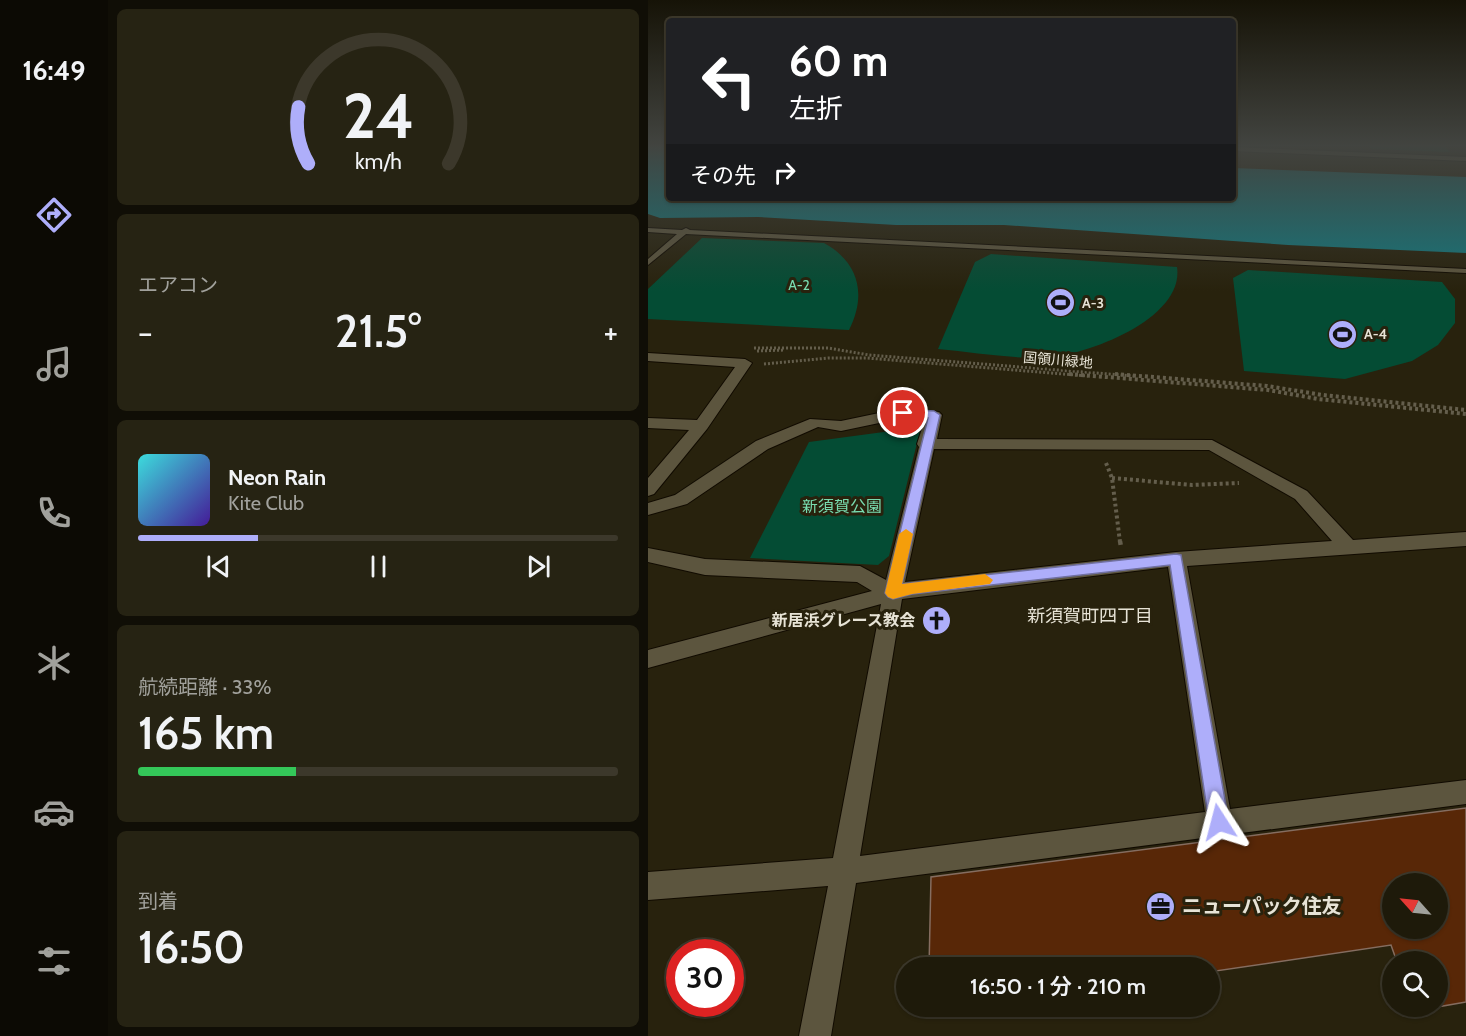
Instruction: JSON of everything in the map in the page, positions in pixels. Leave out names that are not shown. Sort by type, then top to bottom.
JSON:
[{"type":"street","points":[[648,357],[745,356]]},
{"type":"street","points":[[648,490],[701,425],[745,356]]},
{"type":"street","points":[[648,509],[681,500],[762,445],[816,422],[841,426],[903,413],[934,415],[893,593],[815,1036]]},
{"type":"street","points":[[648,423],[701,425]]},
{"type":"street","points":[[926,444],[1212,445],[1301,495],[1348,546]]},
{"type":"street","points":[[648,659],[912,588],[1176,559],[1348,546],[1464,542]]},
{"type":"street","points":[[648,555],[705,567],[860,574],[893,593]]},
{"type":"street","points":[[1176,559],[1219,822]]},
{"type":"street","points":[[648,886],[844,871],[1466,792]]},
{"type":"lane","points":[[648,230],[686,230],[1466,271]]},
{"type":"lane","points":[[648,263],[686,230]]},
{"type":"path","name":"国領川緑地","points":[[745,356],[828,348],[868,355],[1267,386],[1466,412]]},
{"type":"path","points":[[745,356],[756,365],[830,358],[867,358],[1268,390],[1318,399],[1466,412]]},
{"type":"path","points":[[1099,445],[1112,478],[1124,565]]},
{"type":"path","points":[[1112,478],[1192,485],[1251,483],[1269,477]]},
{"type":"green space","name":"A-2","points":[[702,238],[824,243],[845,260],[856,280],[858,304],[849,330],[648,319],[648,289]]},
{"type":"green space","name":"A-3","points":[[991,254],[1177,267],[1175,286],[1165,304],[1148,319],[1104,343],[1080,351],[1039,358],[938,349],[975,262]]},
{"type":"green space","name":"A-4","points":[[1248,270],[1442,282],[1455,299],[1455,323],[1438,345],[1412,361],[1345,379],[1244,371],[1233,278]]},
{"type":"green space","name":"新須賀公園","points":[[921,427],[889,556],[878,565],[750,558],[809,442]]},
{"type":"water","points":[[648,194],[666,194],[666,201],[1236,201],[1236,194],[1466,194],[1466,253],[1288,245],[1004,225],[896,225],[758,217],[660,218],[648,214]]},
{"type":"building","name":"ニューパック住友","points":[[1466,808],[1466,1002],[1448,1005],[1448,951],[1393,951],[1391,945],[1220,970],[1220,957],[929,957],[931,877]]},
{"type":"slow traffic","points":[[906,534],[893,593],[912,588],[985,580]]},
{"type":"place","name":"A-3","points":[[1061,303]]},
{"type":"place","name":"A-4","points":[[1343,334]]},
{"type":"place","name":"新居浜グレース教会","points":[[936,620]]},
{"type":"place","name":"ニューパック住友","points":[[1161,906]]},
{"type":"district","name":"新須賀町四丁目","points":[[1090,616]]},
{"type":"route","points":[[903,413],[934,415],[893,593],[912,588],[1176,559],[1219,822]]}]
